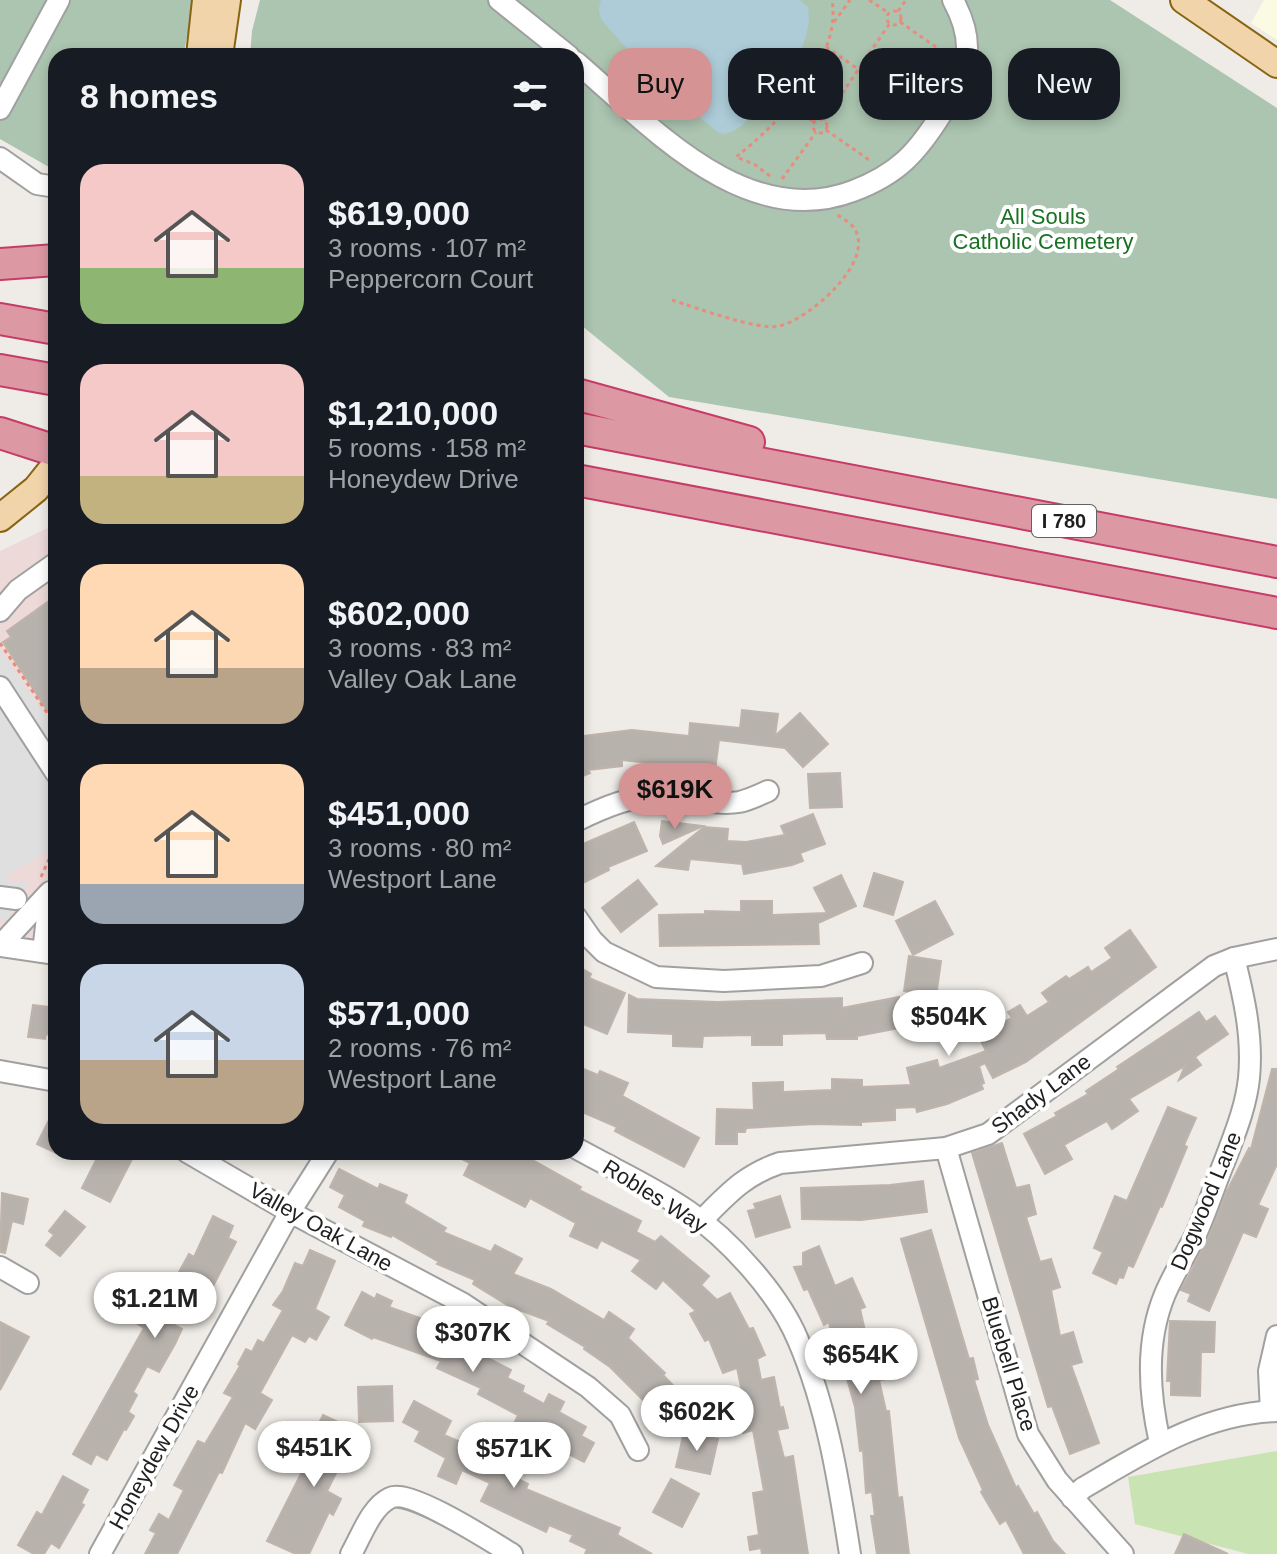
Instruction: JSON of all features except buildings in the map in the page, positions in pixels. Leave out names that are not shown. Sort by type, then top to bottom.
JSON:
[{"type":"highway","points":[[0,264],[48,261]]},
{"type":"highway","points":[[0,319],[48,328]]},
{"type":"highway","points":[[0,370],[48,379]]},
{"type":"highway","points":[[584,396],[817,461],[851,481]]},
{"type":"highway","name":"I 780","points":[[584,430],[1277,562]]},
{"type":"highway","points":[[0,433],[48,448]]},
{"type":"highway","name":"I 780","points":[[584,482],[1277,613]]},
{"type":"highway","points":[[584,501],[770,530],[870,536]]},
{"type":"main road","points":[[201,48],[206,0]]},
{"type":"main road","points":[[220,48],[227,0]]},
{"type":"main road","points":[[1184,0],[1277,64]]},
{"type":"main road","points":[[0,518],[36,489],[48,474]]},
{"type":"street","points":[[0,109],[59,0]]},
{"type":"street","points":[[499,0],[559,48]]},
{"type":"street","points":[[953,0],[966,31],[968,48]]},
{"type":"street","points":[[584,69],[685,154],[712,172],[750,190],[782,198],[815,199],[846,193],[879,181],[920,147],[936,121]]},
{"type":"street","points":[[0,158],[37,184],[48,186]]},
{"type":"street","points":[[0,611],[18,590],[48,569]]},
{"type":"street","points":[[0,687],[48,761]]},
{"type":"street","points":[[584,817],[619,802],[644,796],[665,795],[727,803],[742,802],[768,791]]},
{"type":"street","points":[[0,946],[48,895]]},
{"type":"street","points":[[584,928],[604,952],[656,977],[724,981],[821,976],[862,963]]},
{"type":"street","points":[[0,946],[48,953]]},
{"type":"street","name":"Shady Lane","points":[[701,1221],[740,1183],[757,1171],[780,1163],[946,1148],[988,1134],[1214,966],[1234,958],[1277,949]]},
{"type":"street","name":"Dogwood Lane","points":[[1160,1443],[1151,1403],[1151,1354],[1156,1320],[1165,1294],[1197,1231],[1241,1119],[1249,1080],[1247,1012],[1234,958]]},
{"type":"street","points":[[0,1071],[48,1080]]},
{"type":"street","name":"Bluebell Place","points":[[946,1148],[1028,1434],[1057,1480],[1123,1554]]},
{"type":"street","name":"Robles Way","points":[[584,1152],[687,1210],[737,1252],[761,1279],[798,1339],[825,1420],[850,1554]]},
{"type":"street","name":"Valley Oak Lane","points":[[201,1160],[290,1212],[462,1303],[588,1387],[620,1415],[638,1450]]},
{"type":"street","name":"Honeydew Drive","points":[[100,1554],[290,1212],[323,1160]]},
{"type":"street","points":[[0,1267],[28,1283]]},
{"type":"street","points":[[1072,1498],[1083,1488],[1160,1443],[1221,1420],[1274,1411],[1269,1371],[1277,1336]]},
{"type":"street","points":[[351,1554],[372,1516],[386,1500],[394,1496],[406,1497],[458,1521],[512,1554]]},
{"type":"path","points":[[832,0],[834,22]]},
{"type":"path","points":[[850,0],[834,22],[826,47],[936,121]]},
{"type":"path","points":[[869,0],[889,13],[898,11],[906,0]]},
{"type":"path","points":[[898,11],[900,22],[937,48]]},
{"type":"path","points":[[889,13],[887,19],[890,23]]},
{"type":"path","points":[[890,23],[900,22]]},
{"type":"path","points":[[843,92],[890,23]]},
{"type":"path","points":[[776,120],[736,157],[754,164],[771,176],[783,179],[816,132]]},
{"type":"path","points":[[824,120],[826,130],[889,174]]},
{"type":"path","points":[[814,122],[816,132]]},
{"type":"path","points":[[816,132],[826,130]]},
{"type":"path","points":[[672,300],[745,322],[778,327],[798,318],[831,294],[851,270],[859,245],[855,228],[833,212]]},
{"type":"path","points":[[0,643],[48,714]]},
{"type":"shaded area","points":[[1264,0],[1277,0],[1277,40],[1251,23]]},
{"type":"shaded area","points":[[48,528],[48,942],[0,938],[0,551]]},
{"type":"shaded area","points":[[0,649],[48,719],[48,851],[8,875],[9,881],[28,882],[25,892],[12,908],[12,918],[0,920]]},
{"type":"green space","points":[[0,0],[195,0],[185,48],[48,48],[48,166],[0,139]]},
{"type":"green space","name":"All Souls Catholic Cemetery","points":[[260,0],[1110,0],[1277,108],[1277,499],[669,397],[584,328],[584,48],[251,48]]},
{"type":"green space","points":[[1277,1451],[1277,1554],[1248,1554],[1135,1524],[1128,1477]]},
{"type":"water","points":[[601,0],[800,0],[808,7],[809,21],[802,48],[728,48],[728,120],[748,120],[734,131],[722,134],[704,120],[712,120],[712,48],[628,48],[601,18]]}]
